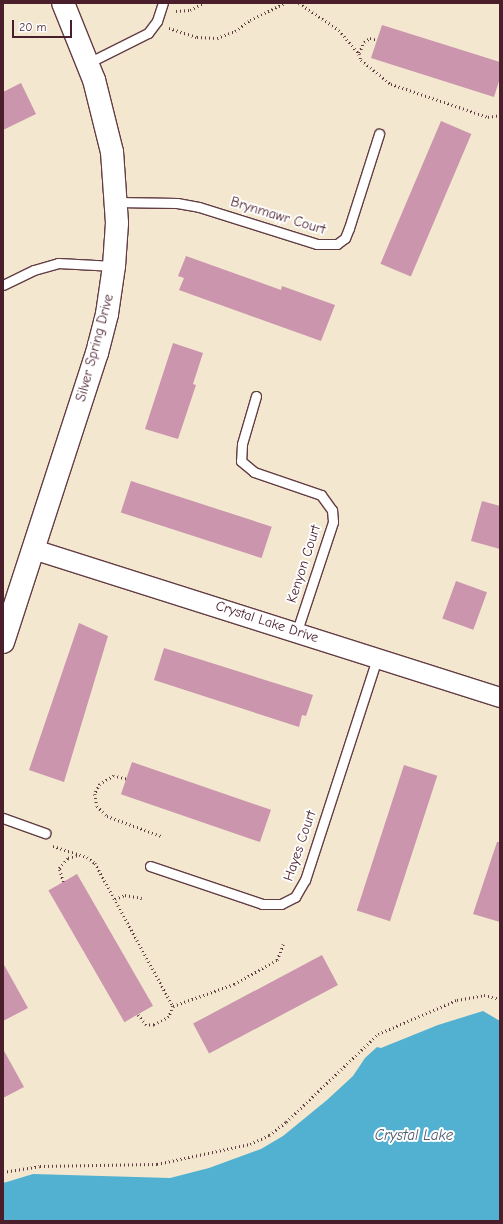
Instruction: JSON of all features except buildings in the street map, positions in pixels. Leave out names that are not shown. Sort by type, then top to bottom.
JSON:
[{"type":"street","name":"Silver Spring Drive","points":[[3,640],[97,354],[107,314],[114,266],[116,202],[112,152],[88,63],[63,3]]},
{"type":"street","name":"Crystal Lake Drive","points":[[33,549],[297,631],[500,697]]},
{"type":"lane","points":[[88,63],[148,33],[157,21],[163,3]]},
{"type":"lane","name":"Brynmawr Court","points":[[116,202],[177,203],[199,206],[317,244],[337,244],[345,238],[350,228],[379,134]]},
{"type":"lane","points":[[3,285],[34,270],[58,263],[114,266]]},
{"type":"lane","name":"Kenyon Court","points":[[256,396],[242,444],[242,461],[254,472],[321,495],[332,510],[333,522],[297,631]]},
{"type":"lane","name":"Hayes Court","points":[[150,866],[262,904],[281,904],[295,897],[305,880],[377,658]]},
{"type":"lane","points":[[3,818],[45,833]]},
{"type":"path","points":[[176,11],[190,10],[204,3]]},
{"type":"path","points":[[169,28],[197,37],[217,38],[235,31],[250,20],[285,3]]},
{"type":"path","points":[[299,3],[320,20],[339,30],[364,62],[391,84],[488,117],[500,116]]},
{"type":"path","points":[[359,54],[364,42],[370,38],[377,40]]},
{"type":"path","points":[[126,778],[114,776],[100,784],[95,794],[97,806],[107,816],[161,836]]},
{"type":"path","points":[[53,846],[82,855],[95,863],[173,1006],[169,1017],[154,1025],[146,1025],[138,1015]]},
{"type":"path","points":[[63,882],[59,871],[61,864],[72,856],[82,855]]},
{"type":"path","points":[[115,899],[126,895],[142,898]]},
{"type":"path","points":[[173,1006],[204,997],[277,960],[284,944]]},
{"type":"path","points":[[3,1172],[40,1166],[157,1164],[250,1144],[269,1135],[286,1122],[378,1034],[457,1000],[484,995],[500,999]]},
{"type":"water","name":"Crystal Lake","points":[[483,1011],[500,1021],[500,1221],[3,1221],[3,1183],[33,1174],[170,1178],[209,1168],[261,1149],[283,1136],[327,1100],[353,1076],[365,1058],[377,1047],[381,1048],[438,1025]]}]
